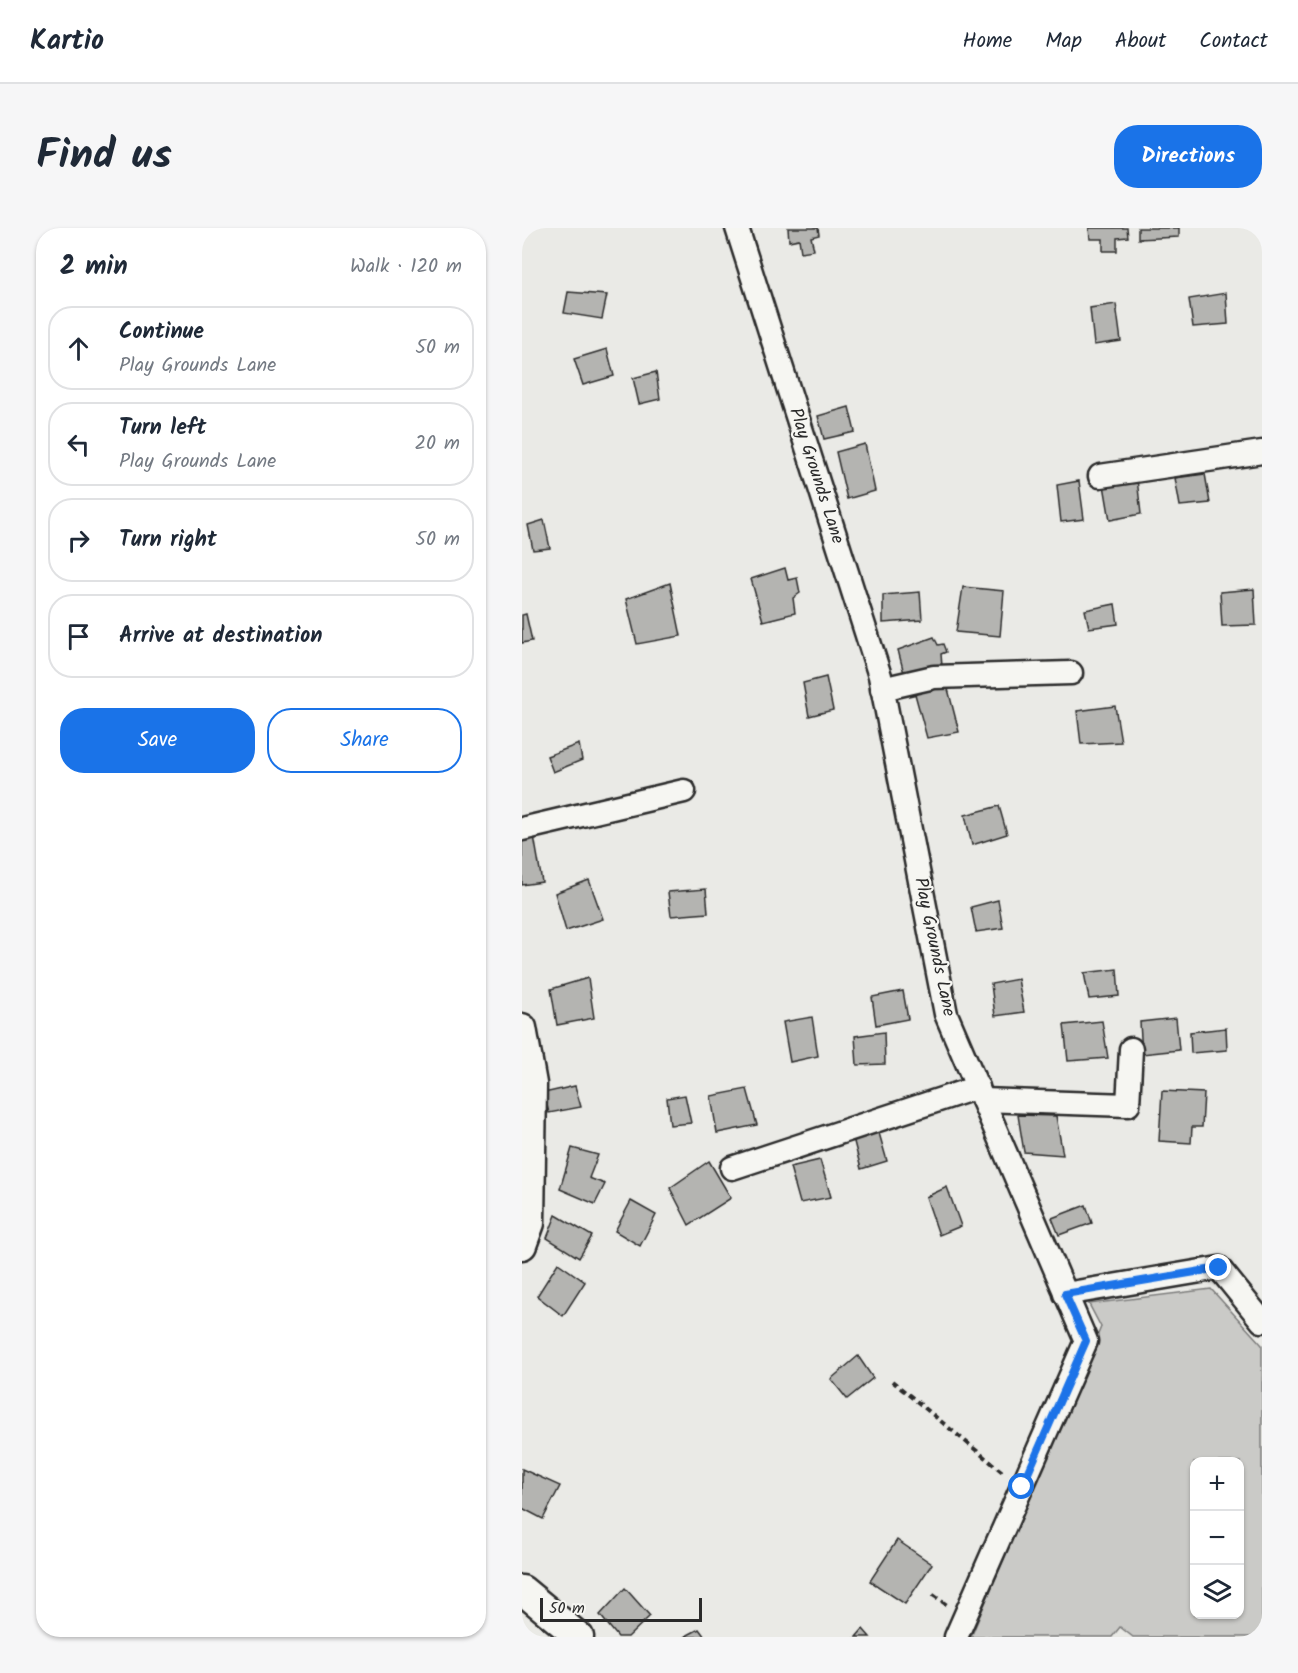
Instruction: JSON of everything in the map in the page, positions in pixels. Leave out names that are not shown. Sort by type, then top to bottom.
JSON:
[{"type":"street","name":"Play Grounds Lane","points":[[737,228],[882,689],[946,1014],[1086,1341],[956,1637]]},
{"type":"street","points":[[1100,476],[1262,452]]},
{"type":"street","points":[[882,689],[934,677],[1071,673]]},
{"type":"street","points":[[522,829],[684,791]]},
{"type":"street","points":[[522,1029],[532,1084],[530,1223],[522,1245]]},
{"type":"street","points":[[732,1167],[980,1094],[1128,1105],[1131,1049]]},
{"type":"street","points":[[1065,1294],[1219,1268],[1262,1321]]},
{"type":"street","points":[[522,1590],[579,1637]]},
{"type":"path","points":[[892,1381],[1022,1487]]},
{"type":"shaded area","points":[[1211,1289],[1262,1345],[1262,1637],[1133,1637],[1120,1627],[1112,1637],[971,1637],[1101,1327],[1089,1304]]},
{"type":"building","points":[[788,228],[818,228],[819,235],[811,237],[814,250],[801,252],[799,239],[789,241]]},
{"type":"building","points":[[1089,228],[1127,228],[1128,237],[1117,238],[1117,251],[1103,251],[1103,239],[1090,239]]},
{"type":"building","points":[[1138,228],[1179,228],[1179,237],[1138,239]]},
{"type":"building","points":[[568,292],[607,295],[602,319],[564,313]]},
{"type":"building","points":[[1226,293],[1228,324],[1193,327],[1189,299]]},
{"type":"building","points":[[1116,304],[1121,341],[1094,345],[1090,308]]},
{"type":"building","points":[[607,349],[614,376],[583,385],[574,359]]},
{"type":"building","points":[[656,372],[660,399],[639,404],[633,378]]},
{"type":"building","points":[[849,407],[855,432],[824,439],[818,416]]},
{"type":"building","points":[[865,444],[875,491],[847,499],[836,452]]},
{"type":"building","points":[[1205,474],[1210,503],[1180,506],[1175,478]]},
{"type":"building","points":[[1137,479],[1141,514],[1110,520],[1104,485]]},
{"type":"building","points":[[1079,481],[1084,519],[1061,522],[1057,485]]},
{"type":"building","points":[[544,520],[550,548],[533,550],[528,525]]},
{"type":"building","points":[[785,568],[788,580],[797,578],[800,593],[793,598],[795,613],[763,621],[751,579]]},
{"type":"building","points":[[670,583],[681,636],[637,644],[626,599]]},
{"type":"building","points":[[963,587],[1004,591],[1000,636],[956,632]]},
{"type":"building","points":[[1254,589],[1256,625],[1222,626],[1220,592]]},
{"type":"building","points":[[920,592],[922,620],[883,623],[883,595]]},
{"type":"building","points":[[1115,604],[1118,624],[1089,628],[1085,610]]},
{"type":"building","points":[[526,614],[532,641],[522,643],[522,615]]},
{"type":"building","points":[[934,637],[938,645],[943,644],[946,652],[941,654],[942,666],[905,677],[898,650]]},
{"type":"building","points":[[826,677],[833,710],[809,716],[803,683]]},
{"type":"building","points":[[947,685],[959,732],[927,738],[915,694]]},
{"type":"building","points":[[1115,706],[1121,742],[1081,744],[1077,711]]},
{"type":"building","points":[[579,744],[582,760],[553,772],[547,756]]},
{"type":"building","points":[[999,806],[1007,834],[972,845],[965,815]]},
{"type":"building","points":[[534,836],[542,882],[522,885],[522,838]]},
{"type":"building","points":[[589,880],[603,919],[566,931],[555,893]]},
{"type":"building","points":[[706,889],[708,913],[671,916],[668,892]]},
{"type":"building","points":[[998,900],[1003,928],[976,932],[971,907]]},
{"type":"building","points":[[1117,969],[1119,996],[1089,999],[1084,973]]},
{"type":"building","points":[[588,978],[594,1018],[557,1025],[551,989]]},
{"type":"building","points":[[1018,979],[1024,1012],[995,1016],[991,984]]},
{"type":"building","points":[[903,991],[908,1019],[876,1025],[872,997]]},
{"type":"building","points":[[812,1017],[818,1056],[790,1062],[783,1022]]},
{"type":"building","points":[[1176,1018],[1179,1050],[1142,1054],[1140,1022]]},
{"type":"building","points":[[1102,1021],[1108,1058],[1068,1061],[1064,1025]]},
{"type":"building","points":[[1226,1028],[1227,1050],[1191,1053],[1190,1032]]},
{"type":"building","points":[[884,1032],[885,1064],[857,1065],[855,1036]]},
{"type":"building","points":[[575,1086],[581,1107],[549,1113],[544,1093]]},
{"type":"building","points":[[747,1089],[757,1125],[717,1133],[711,1096]]},
{"type":"building","points":[[1162,1091],[1204,1093],[1202,1127],[1192,1127],[1191,1143],[1159,1141]]},
{"type":"building","points":[[685,1095],[691,1123],[670,1125],[667,1098]]},
{"type":"building","points":[[1018,1115],[1056,1116],[1063,1155],[1024,1152]]},
{"type":"building","points":[[877,1126],[887,1161],[861,1169],[852,1134]]},
{"type":"building","points":[[572,1148],[598,1155],[589,1178],[605,1184],[595,1204],[560,1189]]},
{"type":"building","points":[[820,1160],[831,1197],[800,1203],[790,1167]]},
{"type":"building","points":[[709,1161],[731,1198],[689,1225],[670,1188]]},
{"type":"building","points":[[947,1187],[961,1226],[939,1235],[926,1197]]},
{"type":"building","points":[[631,1201],[656,1215],[640,1246],[615,1231]]},
{"type":"building","points":[[1086,1205],[1092,1223],[1059,1235],[1052,1218]]},
{"type":"building","points":[[556,1215],[592,1236],[579,1258],[547,1238]]},
{"type":"building","points":[[558,1263],[585,1282],[563,1316],[537,1296]]},
{"type":"building","points":[[858,1356],[873,1378],[847,1399],[831,1379]]},
{"type":"building","points":[[522,1469],[560,1486],[543,1519],[522,1508]]},
{"type":"building","points":[[897,1540],[932,1564],[905,1604],[870,1581]]},
{"type":"building","points":[[625,1588],[650,1616],[628,1637],[618,1637],[600,1615]]},
{"type":"building","points":[[699,1629],[705,1637],[684,1637]]},
{"type":"building","points":[[863,1629],[870,1637],[856,1637]]},
{"type":"route","points":[[1022,1487],[1086,1341],[1065,1294],[1219,1268]]}]
